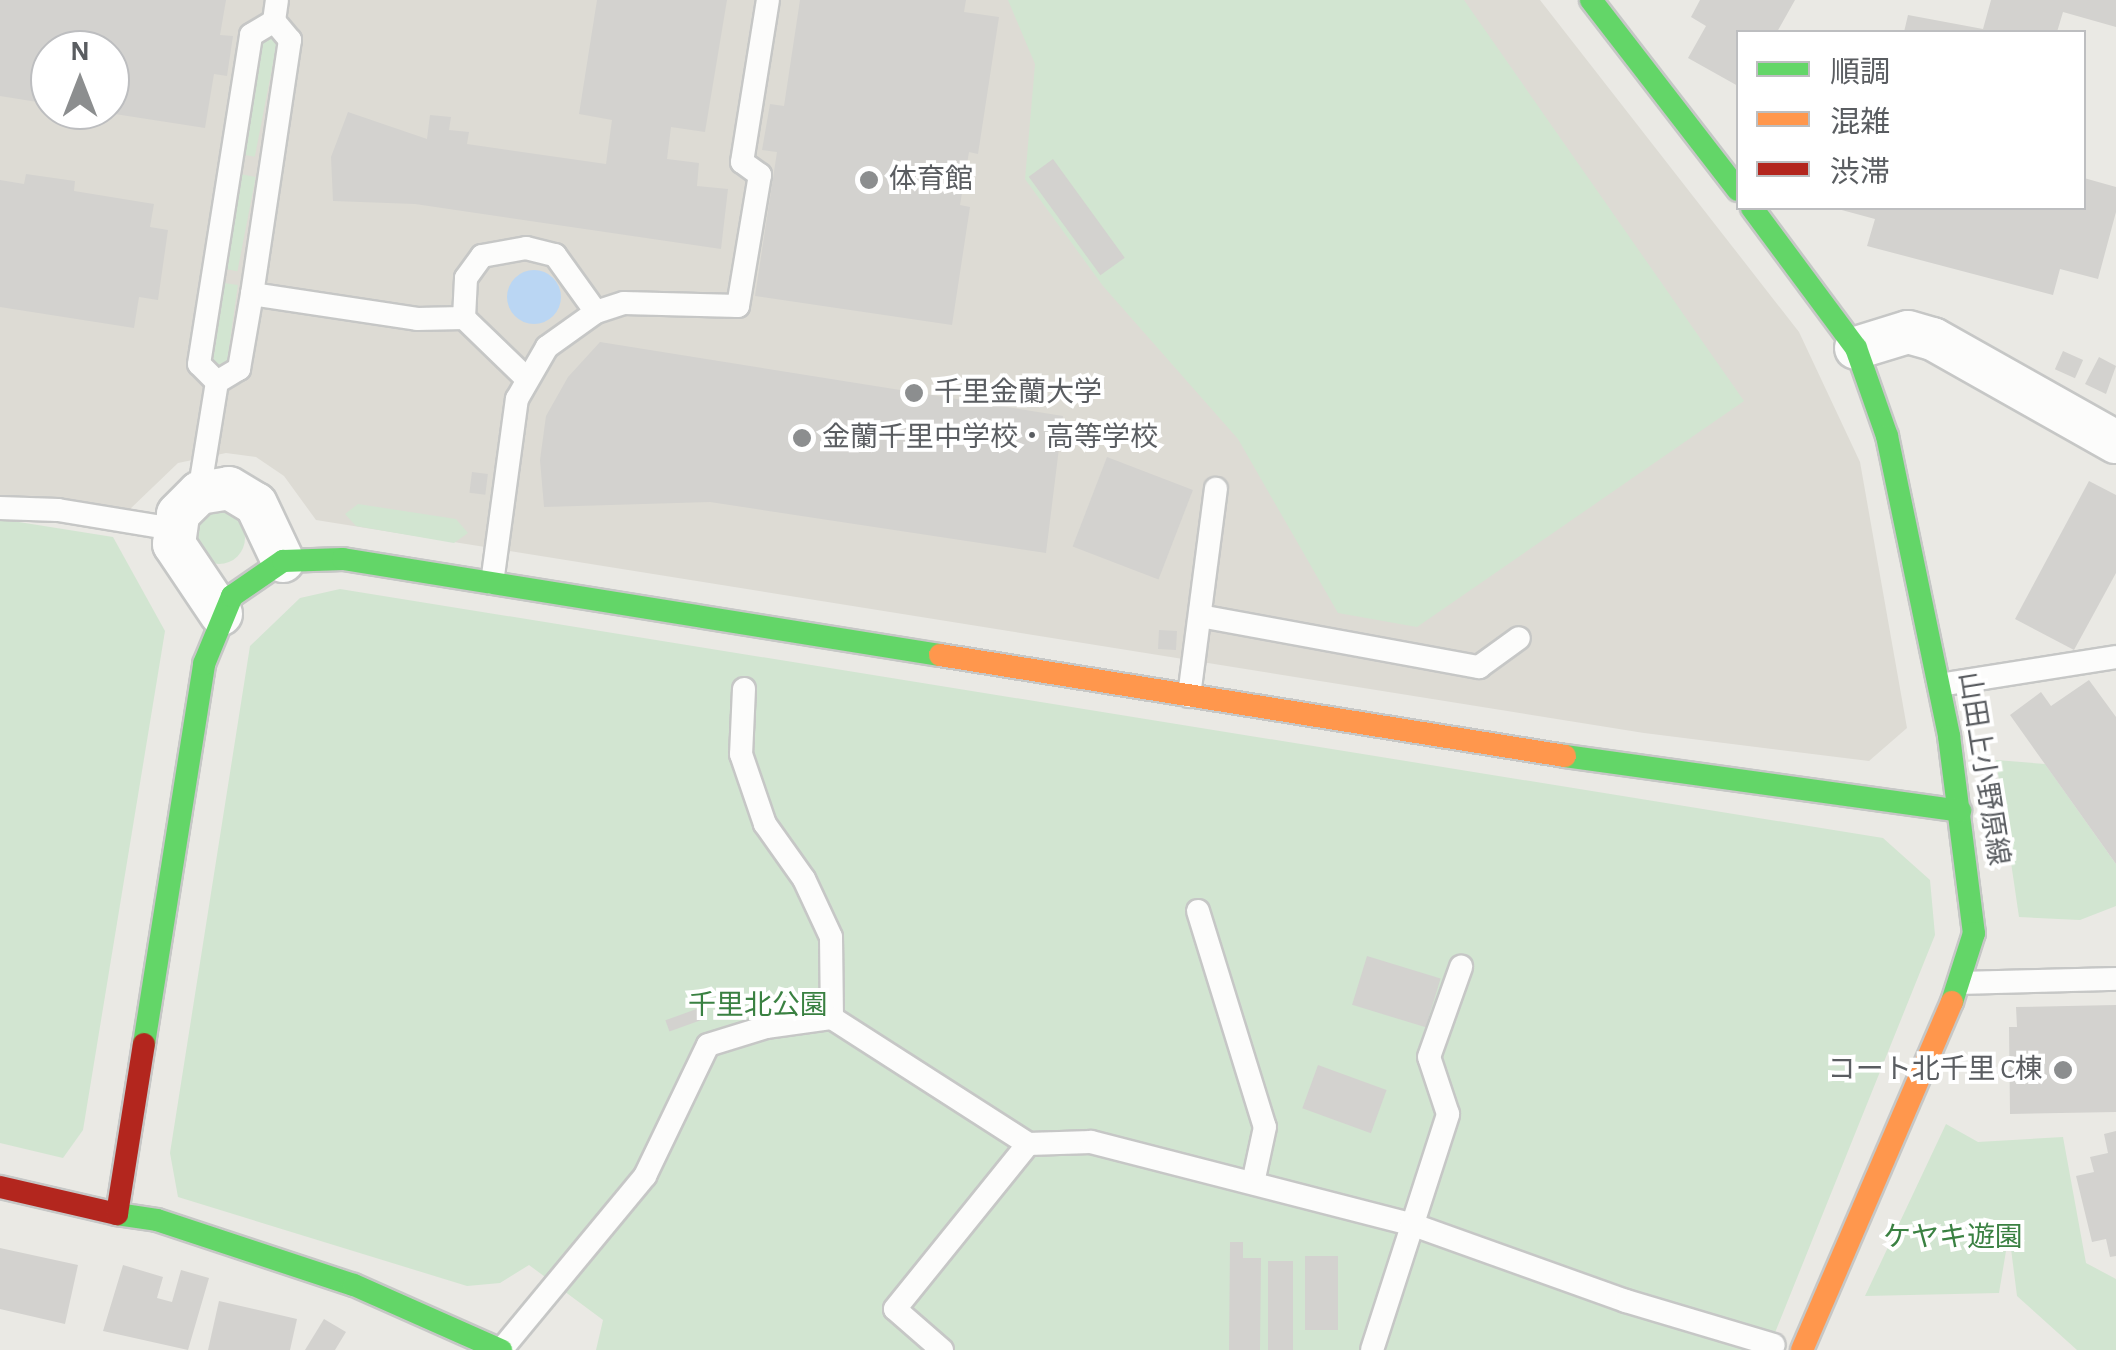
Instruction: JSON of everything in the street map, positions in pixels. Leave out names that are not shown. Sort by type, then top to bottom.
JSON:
[{"type":"street","points":[[1591,0],[1736,187]]},
{"type":"street","name":"山田上小野原線","points":[[1753,210],[1856,348],[1888,436],[1940,685],[1974,933],[1960,983],[1802,1350]]},
{"type":"street","points":[[1856,348],[1908,332],[1932,339],[2116,442]]},
{"type":"street","points":[[221,614],[178,556],[174,529],[199,493],[229,488],[256,504],[283,561]]},
{"type":"street","points":[[117,1214],[204,664],[221,614],[248,580],[283,561],[343,559],[1189,696],[1960,812]]},
{"type":"street","points":[[0,1187],[157,1220],[354,1285],[501,1350]]},
{"type":"lane","points":[[492,583],[525,377],[547,346],[596,312],[646,302],[738,306],[760,175],[742,162],[768,0]]},
{"type":"lane","points":[[276,10],[290,40],[252,294],[239,369],[216,382],[199,364],[251,35],[276,10]]},
{"type":"lane","points":[[464,318],[471,266],[482,256],[526,248],[564,262],[596,312]]},
{"type":"lane","points":[[252,294],[417,319],[464,318],[525,377]]},
{"type":"lane","points":[[199,493],[216,382]]},
{"type":"lane","points":[[1189,696],[1216,489]]},
{"type":"lane","points":[[0,508],[58,510],[174,529]]},
{"type":"lane","points":[[1200,616],[1479,667],[1520,638]]},
{"type":"lane","points":[[1940,685],[2116,657]]},
{"type":"lane","points":[[744,689],[742,754],[764,824],[804,879],[831,937],[832,1018]]},
{"type":"lane","points":[[1198,911],[1265,1127],[1254,1183]]},
{"type":"lane","points":[[1372,1350],[1448,1114],[1429,1057],[1461,967]]},
{"type":"lane","points":[[1960,983],[2116,979]]},
{"type":"lane","points":[[501,1350],[644,1176],[708,1045],[766,1026],[832,1018],[1028,1144],[1091,1142],[1411,1224],[1626,1301],[1774,1345]]},
{"type":"lane","points":[[942,1350],[895,1309],[1028,1144]]},
{"type":"shaded area","name":"千里金蘭大学","points":[[0,0],[1540,0],[1799,332],[1860,462],[1907,728],[1869,761],[1644,733],[316,520],[284,476],[256,457],[226,453],[178,463],[128,511],[0,496]]},
{"type":"green space","points":[[1008,0],[1464,0],[1744,401],[1417,627],[1338,613],[1238,439],[1103,286],[1025,179],[1035,64]]},
{"type":"green space","points":[[262,36],[278,39],[255,157],[239,154]]},
{"type":"green space","points":[[240,174],[256,177],[237,271],[222,268]]},
{"type":"green space","points":[[224,283],[238,285],[227,365],[213,363]]},
{"type":"green space","points":[[358,504],[456,519],[468,533],[454,543],[356,526],[345,514]]},
{"type":"green space","points":[[219,512],[237,520],[245,538],[237,556],[219,564],[201,556],[193,538],[201,520]]},
{"type":"green space","points":[[0,519],[113,537],[165,631],[83,1130],[63,1158],[0,1143]]},
{"type":"green space","name":"千里北公園","points":[[340,589],[1883,838],[1930,880],[1935,935],[1768,1350],[596,1350],[603,1320],[529,1265],[500,1283],[467,1286],[178,1197],[170,1153],[250,646],[300,598]]},
{"type":"green space","points":[[1996,760],[2045,764],[2116,864],[2116,906],[2080,920],[2019,917]]},
{"type":"green space","name":"ケヤキ遊園","points":[[1946,1124],[1978,1142],[2063,1137],[2086,1263],[2116,1279],[2116,1350],[2077,1350],[2017,1296],[2009,1233],[1999,1293],[1865,1296]]},
{"type":"water","points":[[534,270],[553,278],[561,297],[553,316],[534,324],[515,316],[507,297],[515,278]]},
{"type":"building","points":[[0,0],[226,0],[220,35],[233,36],[227,76],[214,74],[205,128],[130,116],[130,30],[30,30],[30,101],[0,96]]},
{"type":"building","points":[[597,0],[727,0],[705,132],[671,127],[667,159],[699,163],[697,186],[728,189],[721,249],[415,204],[333,201],[331,157],[348,112],[427,139],[430,115],[451,117],[449,130],[469,132],[467,144],[606,164],[612,120],[579,114]]},
{"type":"building","name":"体育館","points":[[800,0],[966,0],[964,12],[999,17],[978,154],[969,152],[960,205],[970,207],[952,325],[755,296],[777,152],[762,150],[770,104],[784,106]]},
{"type":"building","points":[[1700,0],[1795,0],[1778,30],[1736,30],[1736,85],[1688,58],[1706,26],[1691,17]]},
{"type":"building","points":[[1991,0],[2116,0],[2116,27],[2063,12],[2058,30],[1904,30],[1908,15],[1983,29]]},
{"type":"building","points":[[1053,159],[1125,258],[1100,275],[1029,177]]},
{"type":"building","points":[[26,174],[75,181],[74,191],[154,204],[150,227],[168,230],[158,300],[139,297],[134,328],[0,307],[0,180],[24,184]]},
{"type":"building","points":[[2086,179],[2116,187],[2116,212],[2098,279],[2060,269],[2053,295],[1867,246],[1875,219],[1842,210],[2086,210]]},
{"type":"building","name":"金蘭千里中学校・高等学校","points":[[600,342],[1063,416],[1046,553],[710,502],[544,507],[540,460],[546,416],[568,377]]},
{"type":"building","points":[[2063,351],[2083,360],[2075,378],[2055,369]]},
{"type":"building","points":[[2099,357],[2116,366],[2106,394],[2085,384]]},
{"type":"building","points":[[1107,457],[1193,490],[1158,580],[1073,547]]},
{"type":"building","points":[[472,472],[488,474],[485,495],[469,493]]},
{"type":"building","points":[[2089,481],[2116,495],[2116,573],[2074,650],[2015,619]]},
{"type":"building","points":[[1159,630],[1177,631],[1176,650],[1158,649]]},
{"type":"building","points":[[2089,680],[2116,717],[2116,864],[2010,715],[2041,692],[2051,706]]},
{"type":"building","points":[[1367,956],[1441,979],[1426,1027],[1352,1005]]},
{"type":"building","name":"コート北千里 C棟","points":[[2116,1005],[2116,1112],[2010,1114],[2009,1027],[2017,1027],[2016,1007]]},
{"type":"building","points":[[702,1007],[706,1018],[669,1032],[665,1020]]},
{"type":"building","points":[[1318,1065],[1387,1090],[1371,1133],[1302,1108]]},
{"type":"building","points":[[2116,1131],[2116,1256],[2110,1257],[2106,1239],[2092,1242],[2076,1176],[2094,1172],[2090,1157],[2108,1153],[2104,1134]]},
{"type":"building","points":[[1230,1242],[1243,1242],[1243,1258],[1261,1258],[1260,1350],[1229,1350]]},
{"type":"building","points":[[0,1248],[78,1265],[65,1324],[0,1309]]},
{"type":"building","points":[[1305,1256],[1338,1256],[1338,1330],[1305,1330]]},
{"type":"building","points":[[1268,1261],[1293,1261],[1293,1350],[1268,1350]]},
{"type":"building","points":[[123,1265],[163,1277],[157,1298],[172,1302],[181,1270],[209,1278],[188,1350],[103,1331]]},
{"type":"building","points":[[219,1301],[297,1319],[290,1350],[208,1350]]},
{"type":"building","points":[[324,1319],[346,1332],[335,1350],[305,1350]]},
{"type":"traffic: fast","points":[[1591,0],[1736,187]]},
{"type":"traffic: fast","points":[[1753,210],[1856,348],[1887,436],[1949,736],[1974,933],[1952,1002]]},
{"type":"traffic: fast","points":[[144,1044],[204,664],[232,596],[283,561],[343,559],[940,655]]},
{"type":"traffic: fast","points":[[1565,756],[1960,811]]},
{"type":"traffic: fast","points":[[117,1214],[157,1220],[354,1285],[501,1350]]},
{"type":"traffic: slow","points":[[940,655],[1565,756]]},
{"type":"traffic: slow","points":[[1802,1350],[1952,1002]]},
{"type":"traffic: jam","points":[[0,1187],[117,1214],[144,1044]]},
{"type":"place","name":"体育館","points":[[869,180]]},
{"type":"place","name":"千里金蘭大学","points":[[914,393]]},
{"type":"place","name":"金蘭千里中学校・高等学校","points":[[802,438]]},
{"type":"place","name":"コート北千里 C棟","points":[[2063,1070]]}]
